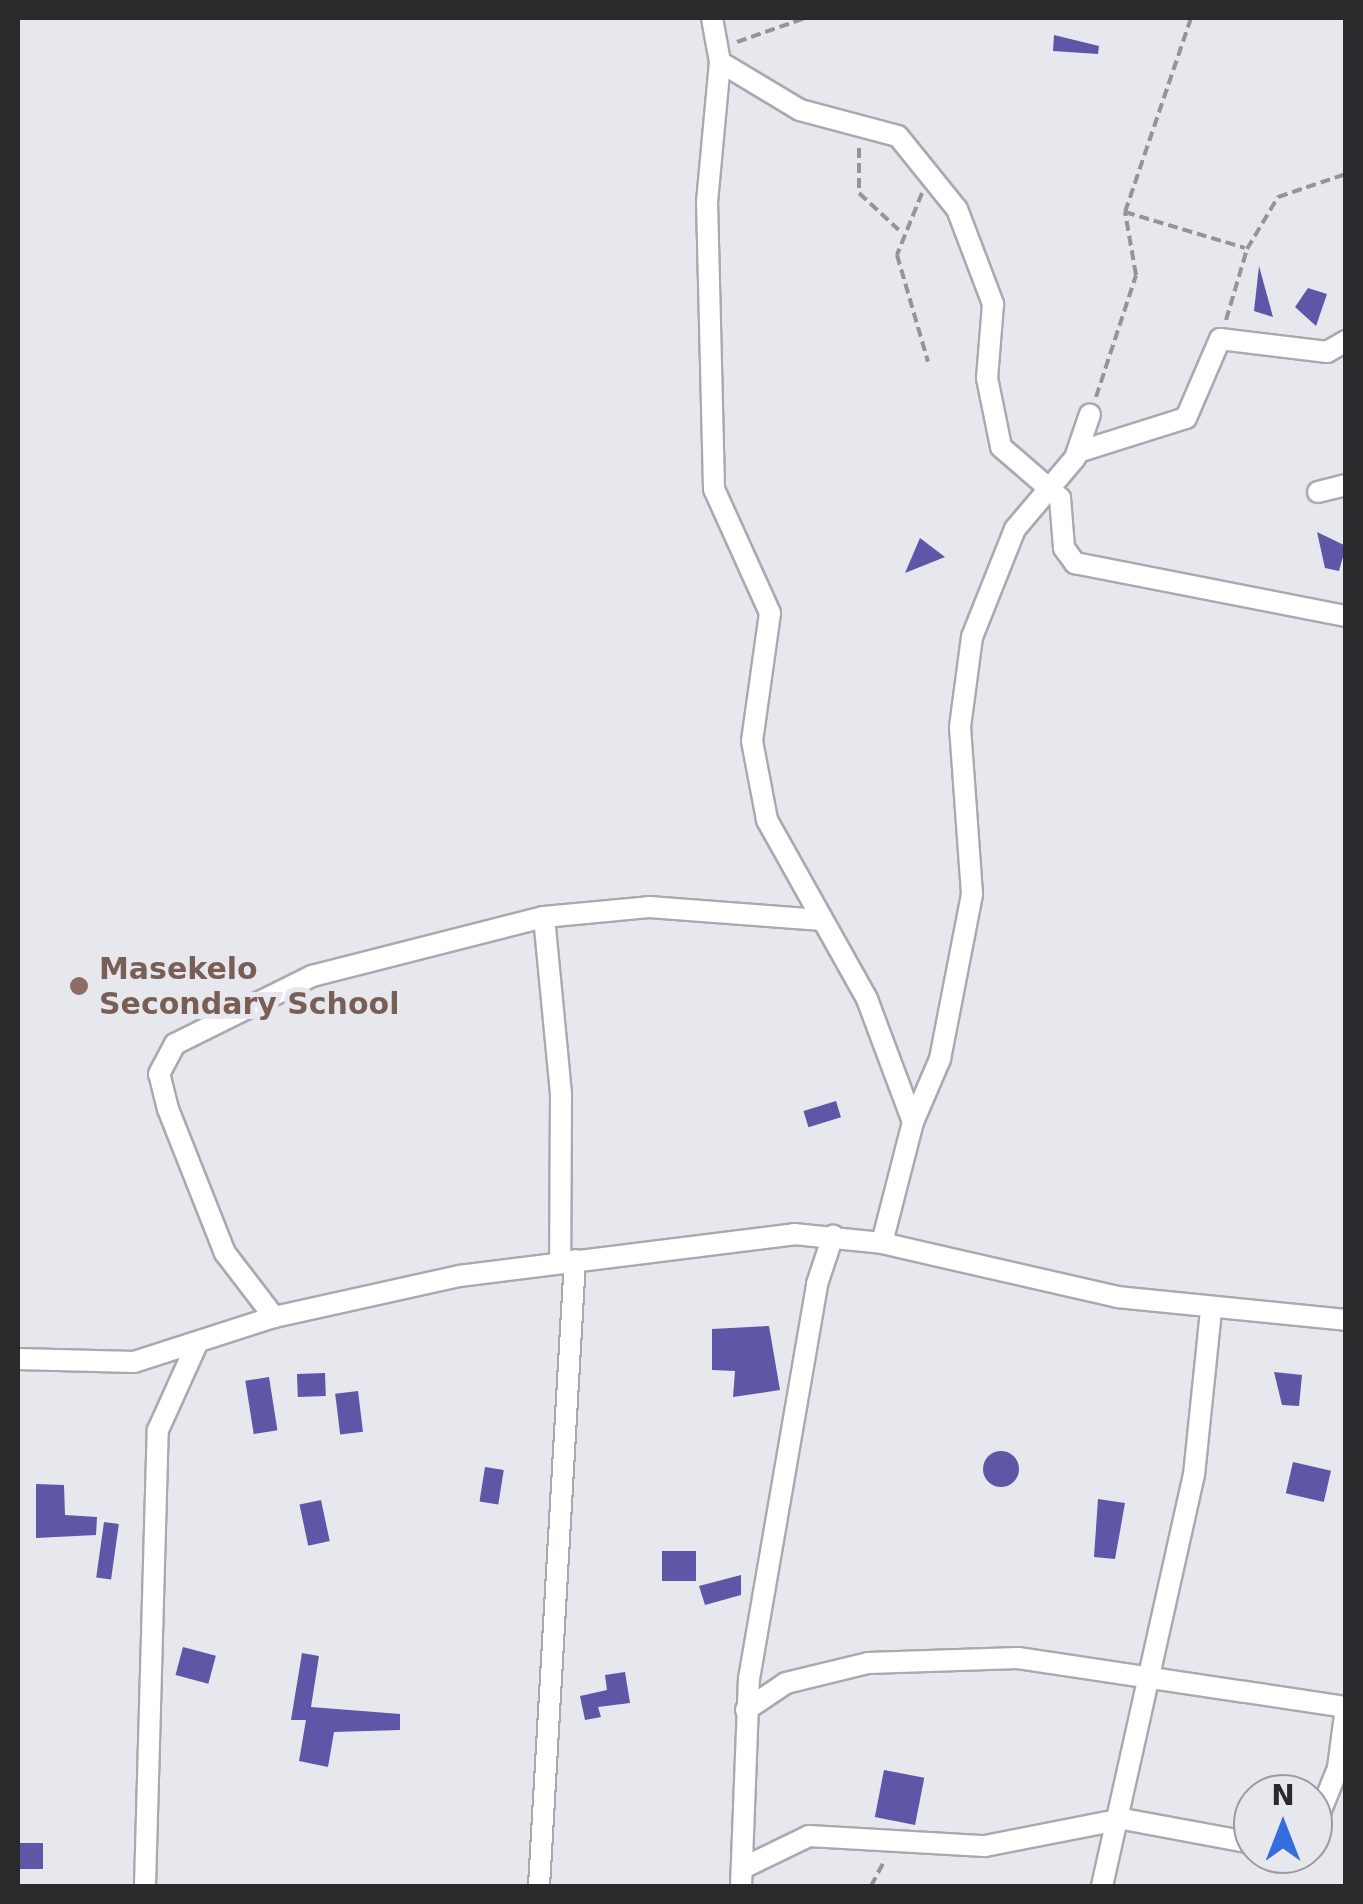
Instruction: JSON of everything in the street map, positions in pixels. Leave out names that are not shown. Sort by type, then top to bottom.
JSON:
[{"type":"street","points":[[712,18],[719,55],[707,201],[714,489],[770,613],[752,741],[758,788],[820,920],[884,1035],[913,1122]]},
{"type":"street","points":[[719,55],[787,104],[898,136],[934,177],[988,284],[987,378],[1002,447],[1046,483],[1064,506],[1064,548],[1081,567],[1346,616]]},
{"type":"street","points":[[882,1243],[913,1122],[940,1059],[972,894],[964,674],[1015,530],[1046,483],[1078,452],[1186,418],[1220,339],[1327,352],[1346,341]]},
{"type":"street","points":[[1078,452],[1090,414]]},
{"type":"street","points":[[1318,492],[1346,485]]},
{"type":"street","points":[[274,1317],[209,1218],[162,1090],[166,1056],[266,993],[544,917],[649,907],[820,920]]},
{"type":"street","points":[[540,1886],[567,1261],[560,1078],[544,917]]},
{"type":"street","points":[[742,1877],[746,1710],[817,1284],[833,1236]]},
{"type":"street","points":[[18,1360],[107,1365],[196,1346],[274,1317],[567,1261],[738,1237],[833,1236],[1212,1311],[1346,1320]]},
{"type":"street","points":[[1102,1886],[1123,1819],[1194,1475],[1212,1311]]},
{"type":"street","points":[[145,1886],[158,1430],[196,1346]]},
{"type":"street","points":[[746,1710],[786,1683],[868,1663],[1018,1658],[1152,1673],[1346,1707],[1333,1780]]},
{"type":"street","points":[[742,1877],[809,1836],[984,1846],[1123,1819],[1233,1839]]},
{"type":"path","points":[[719,55],[805,18]]},
{"type":"path","points":[[1090,414],[1136,275],[1125,212],[1191,18]]},
{"type":"path","points":[[860,123],[859,193],[900,232]]},
{"type":"path","points":[[1220,339],[1246,249],[1283,192],[1346,174]]},
{"type":"path","points":[[928,362],[900,268],[900,232],[934,177]]},
{"type":"path","points":[[1125,212],[1246,249]]},
{"type":"building","points":[[1054,35],[1099,46],[1098,54],[1053,51]]},
{"type":"building","points":[[1259,266],[1273,317],[1254,311]]},
{"type":"building","points":[[1308,288],[1327,294],[1316,326],[1295,307]]},
{"type":"building","points":[[1317,532],[1346,546],[1339,571],[1325,568]]},
{"type":"building","points":[[920,538],[945,557],[905,573]]},
{"type":"building","points":[[836,1101],[841,1117],[808,1127],[803,1111]]},
{"type":"building","points":[[769,1326],[780,1390],[733,1397],[735,1371],[712,1370],[712,1329]]},
{"type":"building","points":[[1274,1372],[1302,1375],[1299,1406],[1282,1405]]},
{"type":"building","points":[[325,1373],[326,1396],[298,1397],[297,1374]]},
{"type":"building","points":[[269,1377],[277,1430],[254,1434],[245,1381]]},
{"type":"building","points":[[358,1391],[363,1432],[340,1434],[335,1394]]},
{"type":"building","points":[[1001,1451],[1014,1456],[1019,1469],[1014,1482],[1001,1487],[988,1482],[983,1469],[988,1456]]},
{"type":"building","points":[[1293,1462],[1331,1471],[1324,1502],[1286,1493]]},
{"type":"building","points":[[485,1467],[504,1470],[498,1505],[480,1502]]},
{"type":"building","points":[[36,1484],[64,1485],[65,1515],[97,1517],[96,1535],[36,1538]]},
{"type":"building","points":[[1098,1499],[1125,1503],[1115,1559],[1094,1557]]},
{"type":"building","points":[[321,1500],[330,1541],[308,1546],[299,1505]]},
{"type":"building","points":[[104,1522],[119,1524],[111,1580],[96,1577]]},
{"type":"building","points":[[662,1551],[696,1551],[696,1581],[662,1581]]},
{"type":"building","points":[[741,1575],[741,1595],[705,1605],[699,1586]]},
{"type":"building","points":[[183,1647],[216,1656],[208,1684],[175,1675]]},
{"type":"building","points":[[302,1653],[319,1656],[311,1707],[400,1714],[400,1730],[334,1732],[328,1767],[299,1761],[306,1720],[291,1720]]},
{"type":"building","points":[[625,1672],[630,1703],[598,1707],[601,1717],[585,1720],[580,1696],[607,1690],[605,1675]]},
{"type":"building","points":[[884,1770],[924,1778],[915,1825],[875,1817]]},
{"type":"building","points":[[20,1843],[43,1843],[43,1869],[20,1869]]},
{"type":"place","name":"Masekelo Secondary School","points":[[79,986]]}]
